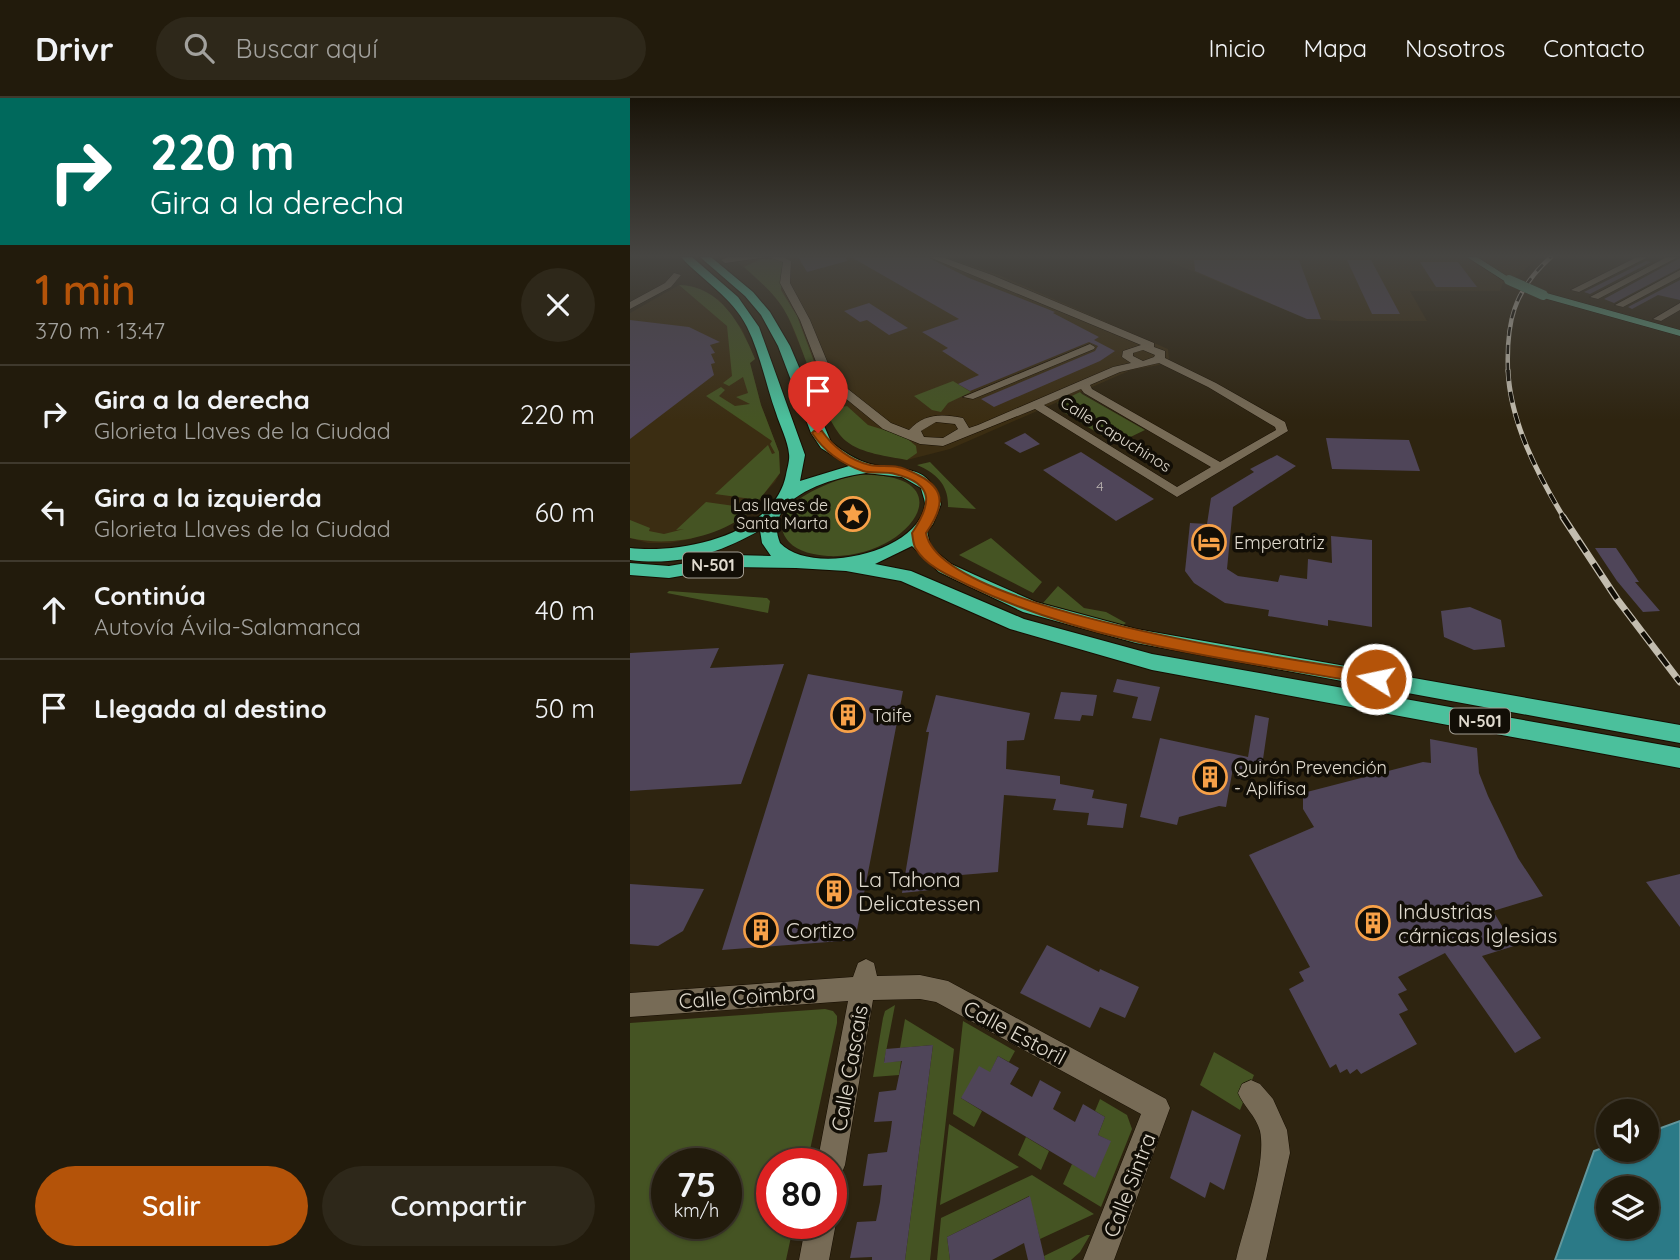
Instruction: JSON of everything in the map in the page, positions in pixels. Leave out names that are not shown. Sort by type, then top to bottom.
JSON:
[{"type":"highway","points":[[733,311],[746,329],[756,335]]},
{"type":"highway","points":[[743,311],[754,327],[797,455],[790,495]]},
{"type":"highway","points":[[762,311],[783,346],[818,433],[826,445],[866,468]]},
{"type":"highway","points":[[777,311],[792,346],[792,369]]},
{"type":"highway","points":[[866,468],[898,470],[925,483],[932,493],[934,504],[931,517],[919,533],[888,554],[847,565],[820,566],[796,562],[780,554],[770,542],[768,529],[772,515],[790,495],[825,476],[866,468]]},
{"type":"highway","name":"N-501","points":[[630,554],[667,557],[706,550],[738,538],[772,515]]},
{"type":"highway","name":"N-501","points":[[919,533],[921,547],[945,568],[1030,607],[1084,623],[1136,636],[1680,734]]},
{"type":"highway","name":"N-501","points":[[630,569],[670,572],[741,561],[796,562]]},
{"type":"highway","name":"N-501","points":[[847,565],[884,569],[905,575],[1017,624],[1152,662],[1680,758]]},
{"type":"main road","points":[[1603,311],[1680,333]]},
{"type":"street","points":[[800,311],[829,380],[887,426],[925,442],[946,442],[960,427],[1036,405],[1083,384],[1139,363],[1159,359],[1212,384],[1282,427],[1280,433],[1220,467],[1088,391],[1083,384]]},
{"type":"street","points":[[1069,311],[1153,348],[1161,353],[1159,359]]},
{"type":"street","points":[[1658,319],[1671,311]]},
{"type":"street","points":[[1116,331],[1125,341],[1128,354],[1139,363]]},
{"type":"street","points":[[881,421],[926,421],[945,417],[960,427],[995,417],[1112,367],[1144,346],[1153,348]]},
{"type":"street","points":[[970,397],[1090,347]]},
{"type":"street","name":"Calle Capuchinos","points":[[1036,405],[1177,493],[1220,467]]},
{"type":"street","points":[[916,436],[919,425],[926,421]]},
{"type":"street","name":"Calle Coimbra","points":[[630,1005],[865,979]]},
{"type":"street","name":"Calle Estoril","points":[[865,979],[939,990],[1157,1108]]},
{"type":"street","name":"Calle Cascais","points":[[834,1148],[865,979]]},
{"type":"street","points":[[1251,1093],[1264,1108],[1273,1130],[1276,1153],[1251,1260]]},
{"type":"street","name":"Calle Sintra","points":[[1098,1260],[1157,1108]]},
{"type":"street","points":[[814,1260],[818,1239]]},
{"type":"shaded area","points":[[728,311],[742,329],[755,359],[750,363],[761,405],[779,452],[780,473],[775,482],[747,510],[751,511],[740,519],[690,539],[648,543],[630,538],[630,313]]},
{"type":"shaded area","points":[[1082,311],[1168,349],[1169,359],[1159,365],[1131,370],[950,449],[907,460],[872,453],[848,442],[840,434],[818,390],[786,312]]},
{"type":"shaded area","points":[[1288,311],[1421,311],[1427,321],[1340,321],[1307,319]]},
{"type":"green space","points":[[710,311],[729,311],[743,333],[755,359],[750,363],[761,405],[779,452],[780,473],[759,500],[715,494],[768,445],[772,454],[775,453],[770,444],[772,441],[706,396],[721,387],[725,390],[719,396],[735,406],[750,404],[736,397],[748,393],[743,377],[729,386],[723,383],[732,376],[727,326]]},
{"type":"green space","points":[[785,311],[794,311],[797,316],[822,389],[826,388],[839,399],[842,407],[847,406],[868,425],[904,436],[916,446],[917,453],[907,460],[875,454],[846,441],[821,400]]},
{"type":"green space","points":[[953,381],[971,392],[948,403],[941,412],[932,410],[914,396]]},
{"type":"green space","points":[[1080,392],[1145,430],[1116,444],[1060,410],[1064,407],[1057,403]]},
{"type":"green space","points":[[930,462],[976,509],[948,507],[944,486],[930,472],[917,465]]},
{"type":"green space","points":[[856,475],[891,477],[912,487],[919,500],[916,516],[903,531],[883,544],[857,554],[818,555],[802,551],[789,542],[782,529],[783,517],[791,506],[817,489]]},
{"type":"green space","points":[[706,502],[749,508],[747,510],[751,511],[724,528],[693,538],[645,541],[630,538],[630,520],[650,528],[649,531],[664,534],[684,529],[676,530]]},
{"type":"green space","points":[[991,538],[1042,582],[1033,593],[959,555]]},
{"type":"green space","points":[[1058,586],[1084,608],[1106,612],[1126,623],[1123,625],[1043,603]]},
{"type":"green space","points":[[667,593],[767,598],[770,601],[768,613]]},
{"type":"green space","points":[[895,1005],[884,1062],[901,1061],[899,1075],[873,1077],[885,1011]]},
{"type":"green space","points":[[825,1009],[833,1011],[837,1016],[837,1023],[810,1148],[756,1148],[756,1239],[791,1239],[786,1260],[630,1260],[630,1023]]},
{"type":"green space","points":[[905,1019],[954,1049],[930,1260],[905,1260],[933,1045],[900,1048]]},
{"type":"green space","points":[[963,1021],[1015,1051],[1009,1062],[998,1056],[990,1073],[961,1098],[982,1111],[974,1127],[953,1114]]},
{"type":"green space","points":[[1214,1052],[1254,1075],[1240,1110],[1200,1085]]},
{"type":"green space","points":[[1100,1099],[1127,1115],[1132,1129],[1101,1207],[1063,1184],[1072,1164],[1095,1177],[1110,1141],[1098,1135],[1105,1117],[1095,1111]]},
{"type":"green space","points":[[949,1124],[1019,1167],[940,1205]]},
{"type":"green space","points":[[1026,1137],[1049,1151],[1041,1170],[1018,1155]]},
{"type":"green space","points":[[1032,1175],[1094,1214],[1040,1239],[1029,1196],[947,1237],[950,1260],[937,1260],[941,1218]]},
{"type":"green space","points":[[1090,1235],[1080,1252],[1071,1260],[1045,1260],[1044,1256]]},
{"type":"water","points":[[1680,1121],[1680,1260],[1555,1260],[1596,1150],[1596,1162],[1659,1162],[1659,1129]]},
{"type":"building","points":[[844,311],[882,311],[908,328],[889,335],[867,320],[860,322]]},
{"type":"building","points":[[945,311],[1053,311],[1099,337],[1094,340],[1115,351],[1100,361],[994,407],[981,399],[1095,351],[1098,346],[1089,342],[970,391],[958,384],[979,375],[942,351],[948,348],[922,332],[959,319]]},
{"type":"building","points":[[1289,311],[1318,311],[1321,319],[1307,319]]},
{"type":"building","points":[[1371,311],[1399,311],[1400,314],[1372,314]]},
{"type":"building","points":[[630,320],[689,327],[720,342],[710,345],[715,353],[711,354],[715,363],[711,364],[714,375],[630,439]]},
{"type":"building","points":[[1025,433],[1040,444],[1020,453],[1004,443]]},
{"type":"building","points":[[1326,438],[1409,440],[1420,471],[1332,469]]},
{"type":"building","points":[[1081,452],[1154,499],[1116,521],[1043,470]]},
{"type":"building","name":"Emperatriz","points":[[1277,455],[1296,466],[1233,507],[1227,569],[1238,576],[1278,582],[1280,575],[1307,579],[1308,559],[1332,563],[1331,536],[1372,540],[1372,627],[1328,620],[1328,626],[1268,616],[1269,610],[1225,603],[1194,583],[1185,571],[1190,523],[1207,524],[1211,498],[1254,472],[1250,469]]},
{"type":"building","points":[[1595,548],[1616,548],[1639,582],[1635,582],[1660,611],[1643,612],[1617,581]]},
{"type":"building","points":[[1470,607],[1501,620],[1505,647],[1474,650],[1444,637],[1441,611]]},
{"type":"building","points":[[719,648],[710,668],[784,664],[741,784],[630,791],[630,653]]},
{"type":"building","points":[[808,674],[903,691],[855,940],[722,950]]},
{"type":"building","points":[[1117,679],[1160,687],[1151,721],[1132,718],[1138,697],[1113,692]]},
{"type":"building","points":[[1061,692],[1097,695],[1093,716],[1082,715],[1080,721],[1054,719]]},
{"type":"building","points":[[936,695],[1030,713],[1024,740],[1007,741],[1006,769],[1060,776],[1060,784],[1094,790],[1092,798],[1127,804],[1123,828],[1087,825],[1089,813],[1053,810],[1056,799],[1004,795],[998,872],[961,875],[959,887],[902,893],[929,732],[926,732]]},
{"type":"building","points":[[1255,715],[1269,718],[1261,773],[1233,768],[1226,807],[1219,806],[1179,817],[1177,825],[1140,817],[1160,738],[1248,757]]},
{"type":"building","name":"Industrias cárnicas Iglesias","points":[[1430,739],[1477,748],[1479,773],[1488,796],[1518,858],[1543,896],[1493,911],[1514,946],[1482,956],[1541,1038],[1515,1053],[1445,953],[1398,977],[1407,990],[1398,994],[1408,1010],[1399,1014],[1417,1044],[1361,1074],[1357,1069],[1350,1074],[1347,1069],[1340,1073],[1336,1064],[1330,1068],[1289,989],[1304,981],[1299,972],[1310,967],[1249,855],[1314,827],[1303,809],[1303,793],[1423,762],[1431,763]]},
{"type":"building","points":[[1680,874],[1680,927],[1646,882]]},
{"type":"building","points":[[630,884],[704,889],[683,931],[658,946],[630,944]]},
{"type":"building","points":[[1047,945],[1099,972],[1100,969],[1139,987],[1125,1018],[1100,1007],[1090,1028],[1020,993]]},
{"type":"building","points":[[933,1045],[905,1260],[850,1258],[857,1222],[876,1221],[880,1202],[882,1185],[863,1186],[868,1154],[887,1152],[890,1136],[892,1121],[874,1122],[879,1092],[896,1090],[902,1061],[884,1063],[886,1049]]},
{"type":"building","points":[[998,1056],[1019,1068],[1010,1084],[1032,1097],[1040,1080],[1061,1092],[1053,1109],[1075,1122],[1083,1104],[1105,1117],[1098,1135],[1111,1141],[1095,1178],[961,1098],[979,1066],[990,1072]]},
{"type":"building","points":[[1192,1110],[1241,1135],[1224,1190],[1210,1182],[1205,1198],[1170,1178]]},
{"type":"building","points":[[1030,1196],[1045,1260],[1028,1260],[1024,1243],[992,1260],[950,1260],[947,1237]]},
{"type":"railway","points":[[1508,370],[1514,311]]},
{"type":"railway","points":[[1508,370],[1514,409],[1527,447],[1564,518]]},
{"type":"railway","points":[[1563,517],[1617,599],[1680,682]]},
{"type":"place","name":"Las llaves de Santa Marta","points":[[853,514]]},
{"type":"place","name":"Emperatriz","points":[[1209,542]]},
{"type":"place","name":"Taife","points":[[848,715]]},
{"type":"place","name":"Quirón Prevención - Aplifisa","points":[[1210,777]]},
{"type":"place","name":"La Tahona Delicatessen","points":[[834,891]]},
{"type":"place","name":"Industrias cárnicas Iglesias","points":[[1373,923]]},
{"type":"place","name":"Cortizo","points":[[761,930]]},
{"type":"route","points":[[818,433],[826,445],[837,454],[866,468],[898,470],[925,483],[932,493],[934,504],[931,517],[919,533],[921,547],[945,568],[1002,596],[1046,612],[1136,636],[1376,679]]}]
